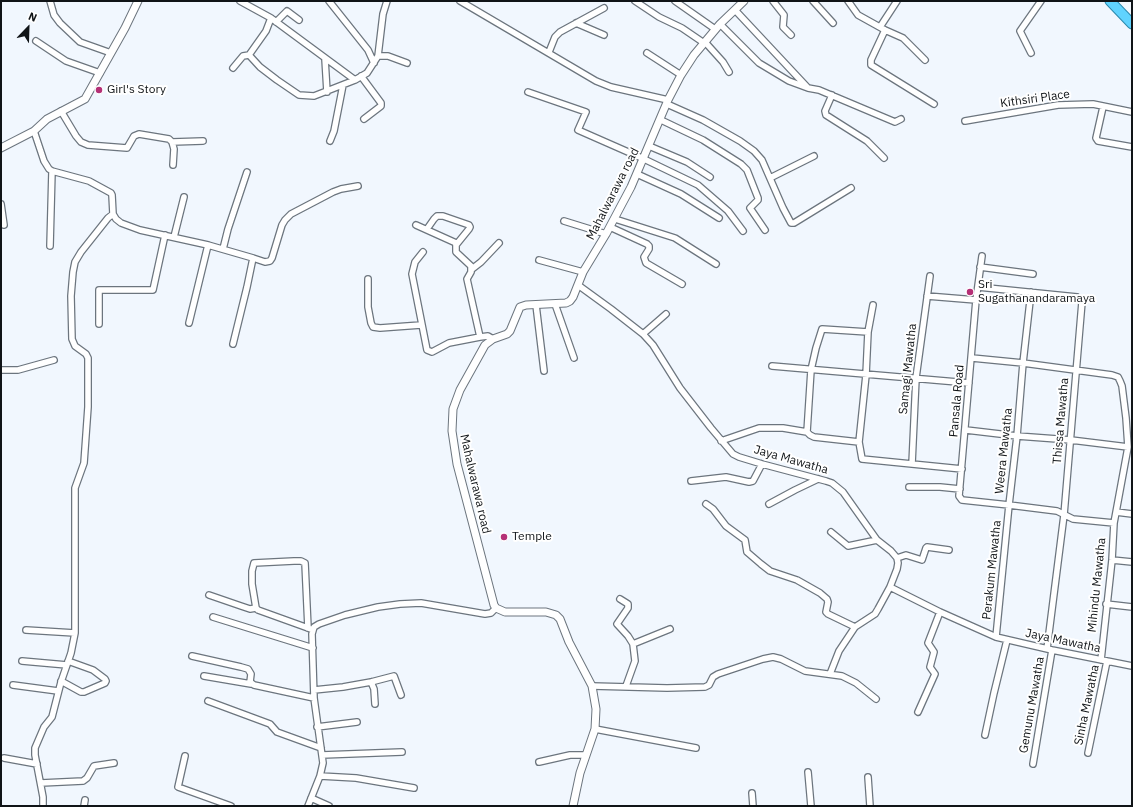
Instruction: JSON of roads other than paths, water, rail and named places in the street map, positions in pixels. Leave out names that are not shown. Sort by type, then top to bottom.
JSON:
[{"type":"highway","points":[[1110,1],[1132,24]]},
{"type":"highway","points":[[1116,1],[1132,18]]},
{"type":"street","points":[[50,1],[54,15],[60,23],[80,42],[111,54]]},
{"type":"street","points":[[1,148],[34,131],[47,119],[85,99],[111,54],[138,1]]},
{"type":"street","points":[[240,1],[273,20],[355,80]]},
{"type":"street","points":[[329,1],[368,50],[374,63]]},
{"type":"street","points":[[249,55],[272,76],[299,95],[314,96],[327,92],[367,73],[374,63],[378,56],[383,14],[387,1]]},
{"type":"street","points":[[460,1],[596,81],[668,102],[740,141],[754,151],[762,160],[789,221],[792,224],[851,188]]},
{"type":"street","points":[[635,1],[704,43],[723,62],[729,72]]},
{"type":"street","points":[[675,1],[718,26],[759,63],[789,81],[832,95],[894,122],[901,120]]},
{"type":"street","name":"Mahalwarawa road","points":[[496,608],[492,600],[486,569],[457,464],[452,431],[453,409],[460,390],[485,345],[493,338],[507,334],[510,331],[520,307],[566,303],[573,297],[584,272],[637,174],[668,102],[682,75],[704,43],[718,26],[744,1]]},
{"type":"street","points":[[773,1],[784,15],[784,27],[791,35]]},
{"type":"street","points":[[813,1],[833,23]]},
{"type":"street","points":[[848,1],[858,15],[903,38],[925,60]]},
{"type":"street","points":[[880,27],[897,1]]},
{"type":"street","points":[[1032,53],[1020,31],[1041,1]]},
{"type":"street","points":[[549,52],[557,34],[604,8]]},
{"type":"street","points":[[735,10],[808,88]]},
{"type":"street","points":[[233,68],[243,56],[249,55],[273,20],[287,11],[299,20]]},
{"type":"street","points":[[576,23],[604,36]]},
{"type":"street","points":[[886,30],[871,60],[872,65],[934,104]]},
{"type":"street","points":[[36,41],[66,61],[100,73]]},
{"type":"street","points":[[647,53],[682,75]]},
{"type":"street","points":[[378,56],[388,56],[407,63]]},
{"type":"street","points":[[325,59],[327,92]]},
{"type":"street","points":[[361,76],[381,103],[381,106],[364,119]]},
{"type":"street","points":[[330,141],[334,131],[343,85]]},
{"type":"street","points":[[528,92],[586,112],[578,130],[644,159],[698,186],[728,211],[743,231]]},
{"type":"street","points":[[832,95],[825,111],[826,115],[867,141],[884,158]]},
{"type":"street","name":"Kithsiri Place","points":[[964,121],[1058,105],[1092,104],[1132,112]]},
{"type":"street","points":[[1103,107],[1096,138],[1098,141],[1132,147]]},
{"type":"street","points":[[61,111],[76,136],[81,142],[88,145],[127,148],[134,136],[139,134],[169,139],[172,142],[203,141]]},
{"type":"street","points":[[660,120],[703,140],[741,164],[746,170],[758,198],[758,200],[750,208],[765,230]]},
{"type":"street","points":[[34,131],[44,161],[52,171],[89,182],[111,193],[113,214],[116,219],[129,226],[208,245],[265,262],[270,261],[272,258],[284,220],[291,214],[332,192],[358,186]]},
{"type":"street","points":[[172,142],[174,149],[173,165]]},
{"type":"street","points":[[649,146],[687,162],[710,177]]},
{"type":"street","points":[[770,178],[814,156]]},
{"type":"street","points":[[50,246],[52,171]]},
{"type":"street","points":[[223,249],[247,172]]},
{"type":"street","points":[[637,174],[681,194],[719,218]]},
{"type":"street","points":[[174,237],[184,197]]},
{"type":"street","points":[[1,204],[4,225]]},
{"type":"street","points":[[43,806],[35,748],[44,727],[52,717],[61,681],[72,653],[75,633],[75,488],[84,463],[88,407],[88,358],[86,354],[75,346],[72,339],[71,296],[75,262],[81,252],[108,218],[113,214]]},
{"type":"street","points":[[427,229],[437,216],[443,216],[468,225],[470,229],[456,245]]},
{"type":"street","points":[[614,218],[675,238],[716,264]]},
{"type":"street","points":[[564,221],[608,230],[647,244],[650,246],[650,249],[644,257],[646,263],[682,284]]},
{"type":"street","points":[[416,225],[455,242],[456,252],[471,266],[472,269]]},
{"type":"street","points":[[99,324],[99,290],[153,290],[165,235]]},
{"type":"street","points":[[480,337],[467,279],[472,269],[481,262],[499,243]]},
{"type":"street","points":[[189,323],[208,245]]},
{"type":"street","points":[[424,252],[415,262],[412,274],[426,348],[429,352],[450,343],[488,336],[493,338]]},
{"type":"street","name":"Pansala Road","points":[[960,489],[976,300],[982,256]]},
{"type":"street","points":[[233,344],[253,258]]},
{"type":"street","points":[[539,260],[584,272]]},
{"type":"street","points":[[980,267],[1033,274]]},
{"type":"street","name":"Samagi Mawatha","points":[[912,464],[916,378],[930,276]]},
{"type":"street","points":[[368,279],[368,307],[373,327],[380,328],[421,325]]},
{"type":"street","name":"Jaya Mawatha","points":[[578,285],[611,308],[643,334],[657,351],[680,388],[722,441],[736,456],[832,483],[843,492],[877,540],[897,558]]},
{"type":"street","name":"Thissa Mawatha","points":[[978,287],[1077,297],[1081,299],[1083,305],[1050,650]]},
{"type":"street","name":"Weera Mawatha","points":[[1031,292],[1009,505],[1057,511],[1073,519],[1114,523]]},
{"type":"street","points":[[927,296],[976,300]]},
{"type":"street","points":[[555,304],[574,358]]},
{"type":"street","points":[[536,305],[544,371]]},
{"type":"street","points":[[873,305],[868,332],[866,375],[859,442],[862,459],[962,469]]},
{"type":"street","points":[[643,334],[666,314]]},
{"type":"street","points":[[807,432],[811,370],[822,329],[868,332]]},
{"type":"street","points":[[972,358],[1077,370]]},
{"type":"street","points":[[1,370],[18,370],[54,360]]},
{"type":"street","points":[[772,366],[969,383]]},
{"type":"street","name":"Mihindu Mawatha","points":[[1077,370],[1118,377],[1125,411],[1128,447],[1114,523],[1112,560],[1106,604],[1104,660]]},
{"type":"street","points":[[722,441],[759,428],[783,428],[807,432],[814,437],[859,442]]},
{"type":"street","points":[[966,430],[1128,447]]},
{"type":"street","points":[[691,481],[726,477],[750,482],[753,481],[762,464]]},
{"type":"street","points":[[769,504],[818,479]]},
{"type":"street","points":[[910,487],[960,489],[959,496],[962,500],[1009,505]]},
{"type":"street","points":[[706,504],[713,509],[726,526],[745,540],[748,552],[761,564],[770,571],[797,580],[820,593],[827,599],[828,602],[826,612],[854,627]]},
{"type":"street","name":"Perakum Mawatha","points":[[996,637],[1009,505]]},
{"type":"street","points":[[1116,512],[1132,514]]},
{"type":"street","points":[[831,532],[848,546],[877,540]]},
{"type":"street","points":[[830,674],[839,651],[854,627],[875,614],[878,609],[890,587],[897,569],[897,558],[906,555],[922,560],[927,547],[949,550]]},
{"type":"street","points":[[1112,560],[1132,562]]},
{"type":"street","points":[[256,608],[252,584],[252,571],[254,563],[304,562],[306,566],[310,629],[313,648],[314,698],[323,763],[320,776],[308,806]]},
{"type":"street","name":"Jaya Mawatha","points":[[890,587],[940,612],[996,637],[1050,650],[1132,666]]},
{"type":"street","points":[[209,595],[250,609],[256,608],[310,629],[319,624],[345,615],[378,607],[400,604],[421,603],[485,614],[490,613],[496,608],[505,612],[546,612],[556,615],[560,619],[569,642],[592,686],[596,709],[594,729],[580,773],[573,806]]},
{"type":"street","points":[[620,599],[628,604],[628,608],[617,624],[633,644],[635,661],[626,686]]},
{"type":"street","points":[[1106,604],[1132,607]]},
{"type":"street","points":[[918,712],[935,676],[930,665],[934,652],[928,643],[940,612]]},
{"type":"street","points":[[213,617],[313,648]]},
{"type":"street","points":[[633,644],[670,629]]},
{"type":"street","points":[[26,630],[75,633]]},
{"type":"street","points":[[985,735],[1008,640]]},
{"type":"street","name":"Gemunu Mawatha","points":[[1033,764],[1050,650]]},
{"type":"street","points":[[192,656],[248,669],[251,672],[251,684]]},
{"type":"street","points":[[592,686],[705,688],[709,685],[713,677],[718,674],[763,659],[773,658],[781,659],[805,671],[842,676],[856,683],[876,699]]},
{"type":"street","name":"Sinha Mawatha","points":[[1088,753],[1104,660]]},
{"type":"street","points":[[22,661],[67,663],[93,670],[106,681],[105,683],[84,692],[81,692],[61,681]]},
{"type":"street","points":[[204,676],[251,684],[314,698]]},
{"type":"street","points":[[314,690],[343,687],[394,676],[401,695]]},
{"type":"street","points":[[371,682],[374,689],[375,704]]},
{"type":"street","points":[[13,685],[58,691]]},
{"type":"street","points":[[208,701],[270,724],[277,732],[321,748]]},
{"type":"street","points":[[317,727],[357,722]]},
{"type":"street","points":[[594,729],[696,748]]},
{"type":"street","points":[[322,755],[402,752]]},
{"type":"street","points":[[539,762],[570,756],[586,755]]},
{"type":"street","points":[[185,756],[178,787],[231,806]]},
{"type":"street","points":[[4,758],[37,764]]},
{"type":"street","points":[[41,783],[83,781],[87,778],[94,766],[114,763]]},
{"type":"street","points":[[808,772],[811,806]]},
{"type":"street","points":[[320,776],[356,778],[414,788]]},
{"type":"street","points":[[868,777],[870,806]]},
{"type":"street","points":[[752,793],[753,806]]},
{"type":"street","points":[[311,798],[329,806]]},
{"type":"place","name":"Girl's Story","points":[[99,90]]},
{"type":"place","name":"Sri Sugathanandaramaya","points":[[970,292]]},
{"type":"place","name":"Temple","points":[[504,537]]}]
